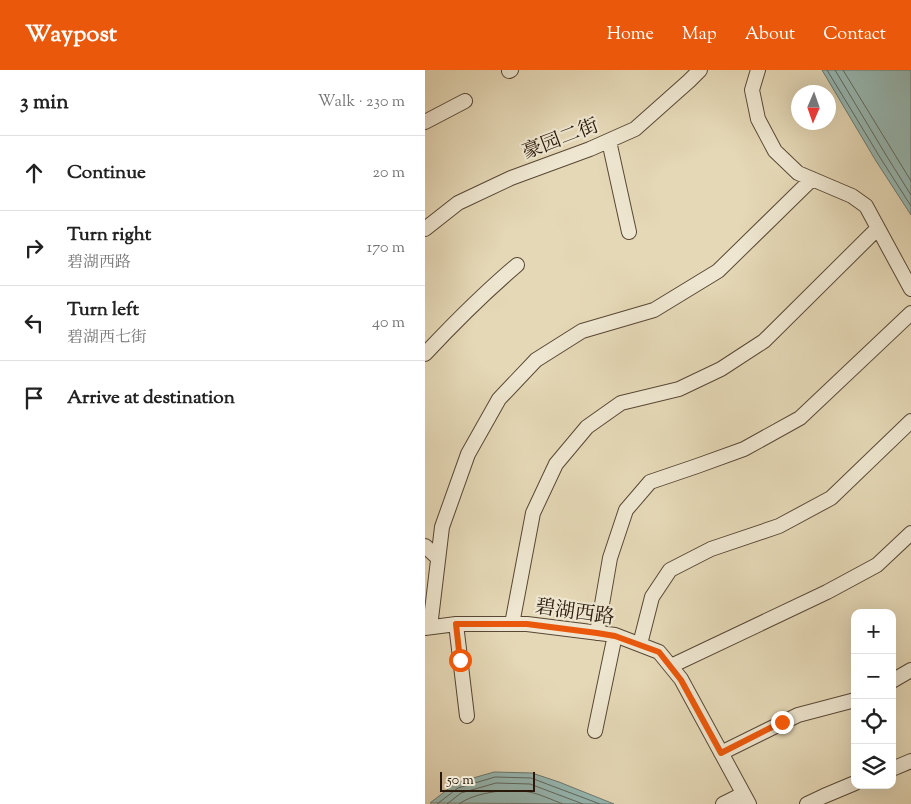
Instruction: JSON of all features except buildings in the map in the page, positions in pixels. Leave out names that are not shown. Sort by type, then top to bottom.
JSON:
[{"type":"street","name":"豪园二街","points":[[425,230],[458,203],[511,178],[609,141],[635,129],[700,70]]},
{"type":"street","points":[[757,70],[752,90],[757,119],[775,151],[798,173],[852,196],[866,206],[911,289]]},
{"type":"street","points":[[425,122],[465,100]]},
{"type":"street","points":[[609,141],[629,232]]},
{"type":"street","points":[[428,628],[442,527],[468,454],[499,399],[536,360],[582,331],[654,310],[719,271],[812,179]]},
{"type":"street","points":[[513,624],[533,513],[556,464],[587,427],[621,403],[679,388],[721,369],[765,341],[878,228]]},
{"type":"street","points":[[425,354],[462,314],[517,266]]},
{"type":"street","points":[[597,633],[610,558],[626,510],[650,482],[744,449],[800,418],[911,313]]},
{"type":"street","points":[[639,644],[652,597],[670,570],[711,549],[779,526],[831,498],[911,421]]},
{"type":"street","points":[[671,666],[835,588],[877,565],[911,533]]},
{"type":"street","points":[[425,546],[439,558]]},
{"type":"street","points":[[456,624],[467,716]]},
{"type":"street","name":"碧湖西路","points":[[428,628],[456,624],[527,624],[615,636],[659,652],[681,680],[746,799]]},
{"type":"street","points":[[595,731],[615,636]]},
{"type":"street","points":[[896,679],[911,670]]},
{"type":"street","points":[[721,753],[798,715],[851,701]]},
{"type":"street","points":[[896,767],[911,761]]},
{"type":"street","points":[[807,804],[851,786]]},
{"type":"street","points":[[723,804],[746,799]]},
{"type":"water","points":[[822,70],[911,70],[911,215],[836,94],[836,85],[831,85]]},
{"type":"water","points":[[494,772],[532,773],[614,804],[430,803],[456,783]]},
{"type":"route","points":[[460,660],[456,624],[527,624],[615,636],[659,652],[681,680],[721,753],[782,722]]}]
